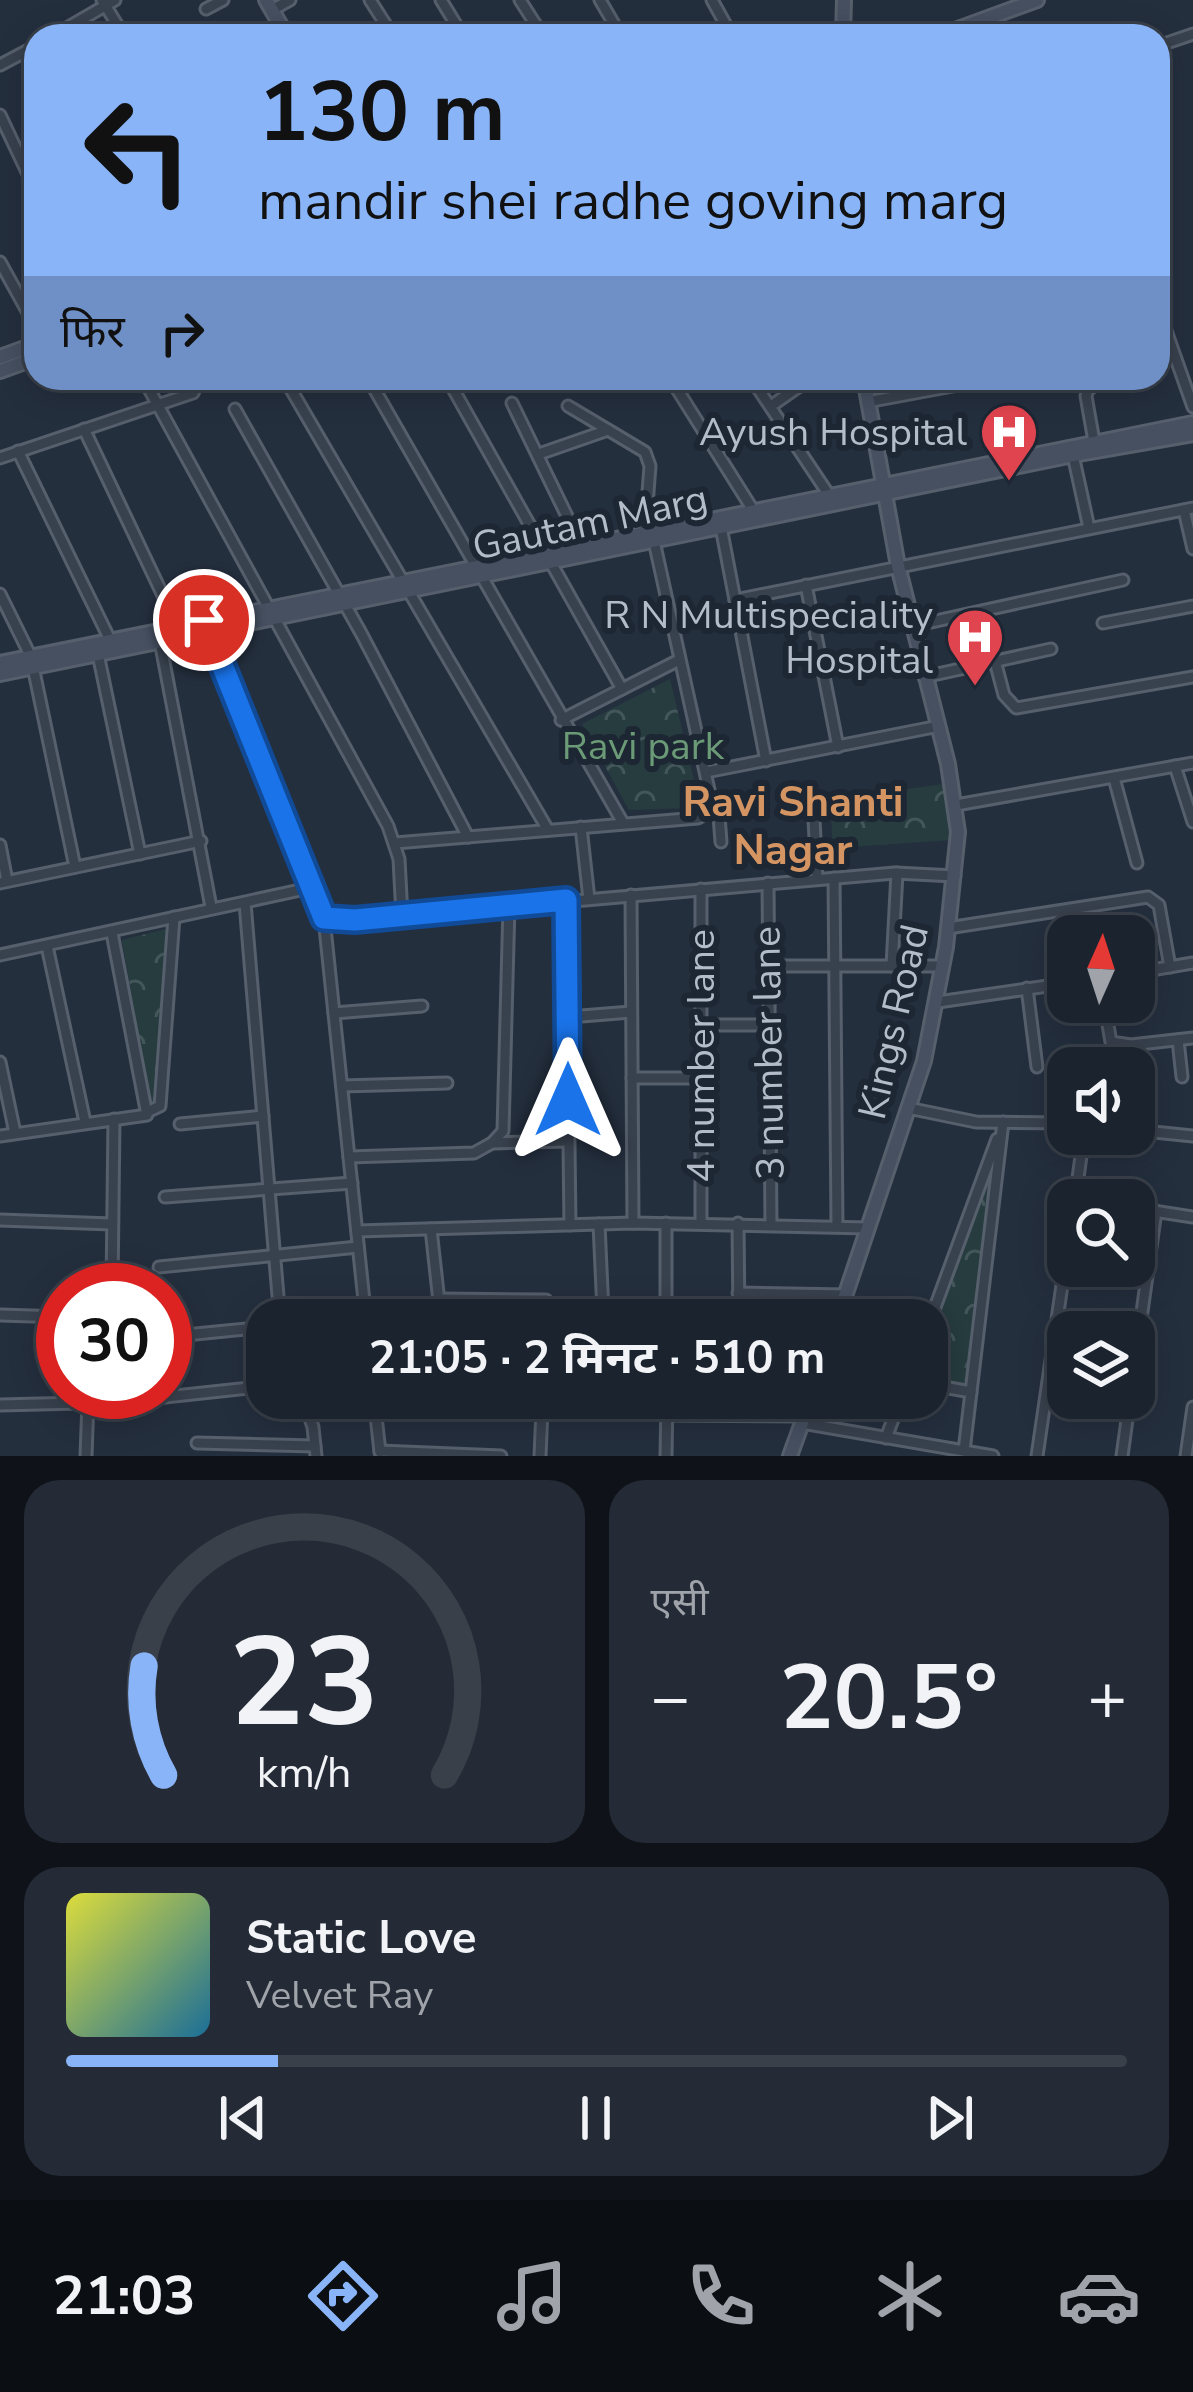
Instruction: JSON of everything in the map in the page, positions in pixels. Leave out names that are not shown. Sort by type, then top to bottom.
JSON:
[{"type":"street","points":[[206,9],[223,0]]},
{"type":"street","points":[[269,5],[290,0]]},
{"type":"street","points":[[970,24],[1036,0]]},
{"type":"street","points":[[72,24],[108,2]]},
{"type":"street","points":[[988,17],[991,24]]},
{"type":"street","points":[[0,115],[5,141],[24,172]]},
{"type":"street","points":[[0,262],[24,305]]},
{"type":"street","points":[[1170,342],[1193,407]]},
{"type":"street","points":[[149,390],[395,843],[402,882],[401,916]]},
{"type":"street","points":[[0,458],[194,390]]},
{"type":"street","points":[[291,390],[548,830]]},
{"type":"street","points":[[375,390],[623,824]]},
{"type":"street","points":[[454,390],[622,688]]},
{"type":"street","points":[[678,390],[753,510]]},
{"type":"street","points":[[760,390],[829,495]]},
{"type":"street","points":[[771,406],[794,390]]},
{"type":"street","name":"Kings Road","points":[[845,1299],[938,1002],[955,876],[956,805],[898,566],[866,390]]},
{"type":"street","points":[[867,402],[932,390]]},
{"type":"street","points":[[1092,390],[1086,396],[1095,447]]},
{"type":"street","points":[[512,403],[581,545]]},
{"type":"street","points":[[568,406],[642,449],[650,461],[650,536],[713,808],[719,816],[721,842]]},
{"type":"street","points":[[235,410],[468,837]]},
{"type":"street","points":[[549,557],[581,545],[650,536],[753,510],[1095,447],[1193,423]]},
{"type":"street","points":[[85,429],[177,626]]},
{"type":"street","points":[[539,454],[609,430]]},
{"type":"street","name":"Gautam Marg","points":[[0,674],[32,662],[98,654],[113,645],[160,641],[206,626],[650,536],[722,527],[882,489],[1095,447],[1193,434]]},
{"type":"street","points":[[18,452],[113,645]]},
{"type":"street","points":[[1073,455],[1089,528]]},
{"type":"street","points":[[735,601],[1188,510],[1193,549]]},
{"type":"street","points":[[722,527],[766,761]]},
{"type":"street","points":[[913,626],[1123,580]]},
{"type":"street","points":[[806,585],[838,747]]},
{"type":"street","points":[[0,594],[32,662],[75,867]]},
{"type":"street","points":[[1103,623],[1193,606]]},
{"type":"street","points":[[0,663],[32,662],[177,626],[206,626],[324,918],[364,1299]]},
{"type":"street","points":[[160,641],[212,907]]},
{"type":"street","points":[[924,677],[1051,650]]},
{"type":"street","points":[[98,654],[140,854]]},
{"type":"street","points":[[561,720],[680,660]]},
{"type":"street","points":[[995,661],[1004,695],[1016,708],[1193,677]]},
{"type":"street","points":[[706,772],[939,726]]},
{"type":"street","points":[[956,805],[1193,763]]},
{"type":"street","points":[[1175,766],[1193,822]]},
{"type":"street","points":[[1114,778],[1137,863]]},
{"type":"street","points":[[395,843],[698,818],[713,808]]},
{"type":"street","points":[[814,819],[818,879]]},
{"type":"street","points":[[581,827],[589,898]]},
{"type":"street","points":[[0,845],[3,882],[201,842]]},
{"type":"street","points":[[324,918],[355,920],[897,873],[955,876]]},
{"type":"street","points":[[892,966],[897,873]]},
{"type":"street","points":[[834,878],[837,1226]]},
{"type":"street","name":"3 number lane","points":[[768,883],[771,1223]]},
{"type":"street","points":[[0,955],[314,887]]},
{"type":"street","name":"4 number lane","points":[[700,890],[701,1223]]},
{"type":"street","points":[[631,895],[633,1223]]},
{"type":"street","points":[[948,928],[1148,897],[1159,905],[1170,967]]},
{"type":"street","points":[[566,900],[570,1225]]},
{"type":"street","points":[[245,903],[279,1299]]},
{"type":"street","points":[[349,1156],[474,1153],[503,1131],[509,905]]},
{"type":"street","points":[[0,1136],[114,1119],[160,1106],[175,917]]},
{"type":"street","points":[[112,933],[147,1112]]},
{"type":"street","points":[[47,946],[85,1122]]},
{"type":"street","points":[[1155,970],[1193,963]]},
{"type":"street","points":[[768,966],[942,966]]},
{"type":"street","points":[[938,1002],[1047,986]]},
{"type":"street","points":[[1027,988],[1036,1067]]},
{"type":"street","points":[[334,1012],[422,1006]]},
{"type":"street","points":[[568,1017],[632,1012]]},
{"type":"street","points":[[1108,1023],[1115,1047]]},
{"type":"street","points":[[701,1025],[769,1025]]},
{"type":"street","points":[[1115,1043],[1193,1038]]},
{"type":"street","points":[[1178,1040],[1182,1077]]},
{"type":"street","points":[[0,1062],[15,1133]]},
{"type":"street","points":[[632,1078],[701,1078]]},
{"type":"street","points":[[342,1086],[448,1083]]},
{"type":"street","points":[[908,1108],[976,1122],[1047,1123]]},
{"type":"street","points":[[180,1124],[263,1116]]},
{"type":"street","points":[[112,1263],[114,1119]]},
{"type":"street","points":[[938,1299],[1003,1122]]},
{"type":"street","points":[[964,1451],[1003,1122]]},
{"type":"street","points":[[1155,1132],[1193,1136]]},
{"type":"street","points":[[492,1143],[568,1141]]},
{"type":"street","points":[[165,1197],[352,1184]]},
{"type":"street","points":[[1142,1311],[1156,1211],[1193,1217]]},
{"type":"street","points":[[0,1220],[112,1224]]},
{"type":"street","points":[[357,1232],[633,1223],[869,1228]]},
{"type":"street","points":[[666,1223],[666,1299]]},
{"type":"street","points":[[738,1223],[738,1299]]},
{"type":"street","points":[[599,1224],[602,1299]]},
{"type":"street","points":[[431,1229],[439,1299]]},
{"type":"street","points":[[192,1263],[358,1247]]},
{"type":"street","points":[[1037,1456],[1062,1287]]},
{"type":"street","points":[[738,1293],[846,1295]]},
{"type":"street","points":[[0,1315],[36,1316]]},
{"type":"street","points":[[192,1334],[246,1329]]},
{"type":"street","points":[[192,1392],[246,1388]]},
{"type":"street","points":[[948,1388],[970,1393]]},
{"type":"street","points":[[0,1405],[36,1403]]},
{"type":"street","points":[[1186,1456],[1193,1407]]},
{"type":"street","points":[[86,1456],[87,1419]]},
{"type":"street","points":[[197,1443],[315,1451],[308,1419]]},
{"type":"street","points":[[376,1419],[380,1454],[501,1456]]},
{"type":"street","points":[[540,1456],[542,1419]]},
{"type":"street","points":[[666,1456],[667,1419]]},
{"type":"street","points":[[788,1419],[994,1456]]},
{"type":"street","points":[[886,1438],[893,1419]]},
{"type":"street","points":[[1122,1456],[1127,1419]]},
{"type":"street","points":[[790,1456],[803,1420]]},
{"type":"green space","name":"Ravi park","points":[[670,679],[699,801],[688,808],[629,810],[582,724]]},
{"type":"green space","points":[[957,782],[952,840],[833,848],[830,800]]},
{"type":"green space","points":[[166,929],[155,1102],[150,1102],[122,940]]},
{"type":"green space","points":[[994,1157],[965,1386],[948,1383],[948,1299],[944,1299]]},
{"type":"place","name":"Ayush Hospital","points":[[1009,483]]},
{"type":"place","name":"R N Multispeciality Hospital","points":[[975,688]]},
{"type":"district","name":"Ravi Shanti Nagar","points":[[793,826]]},
{"type":"route","points":[[204,620],[324,918],[355,920],[566,900],[568,1100]]}]
